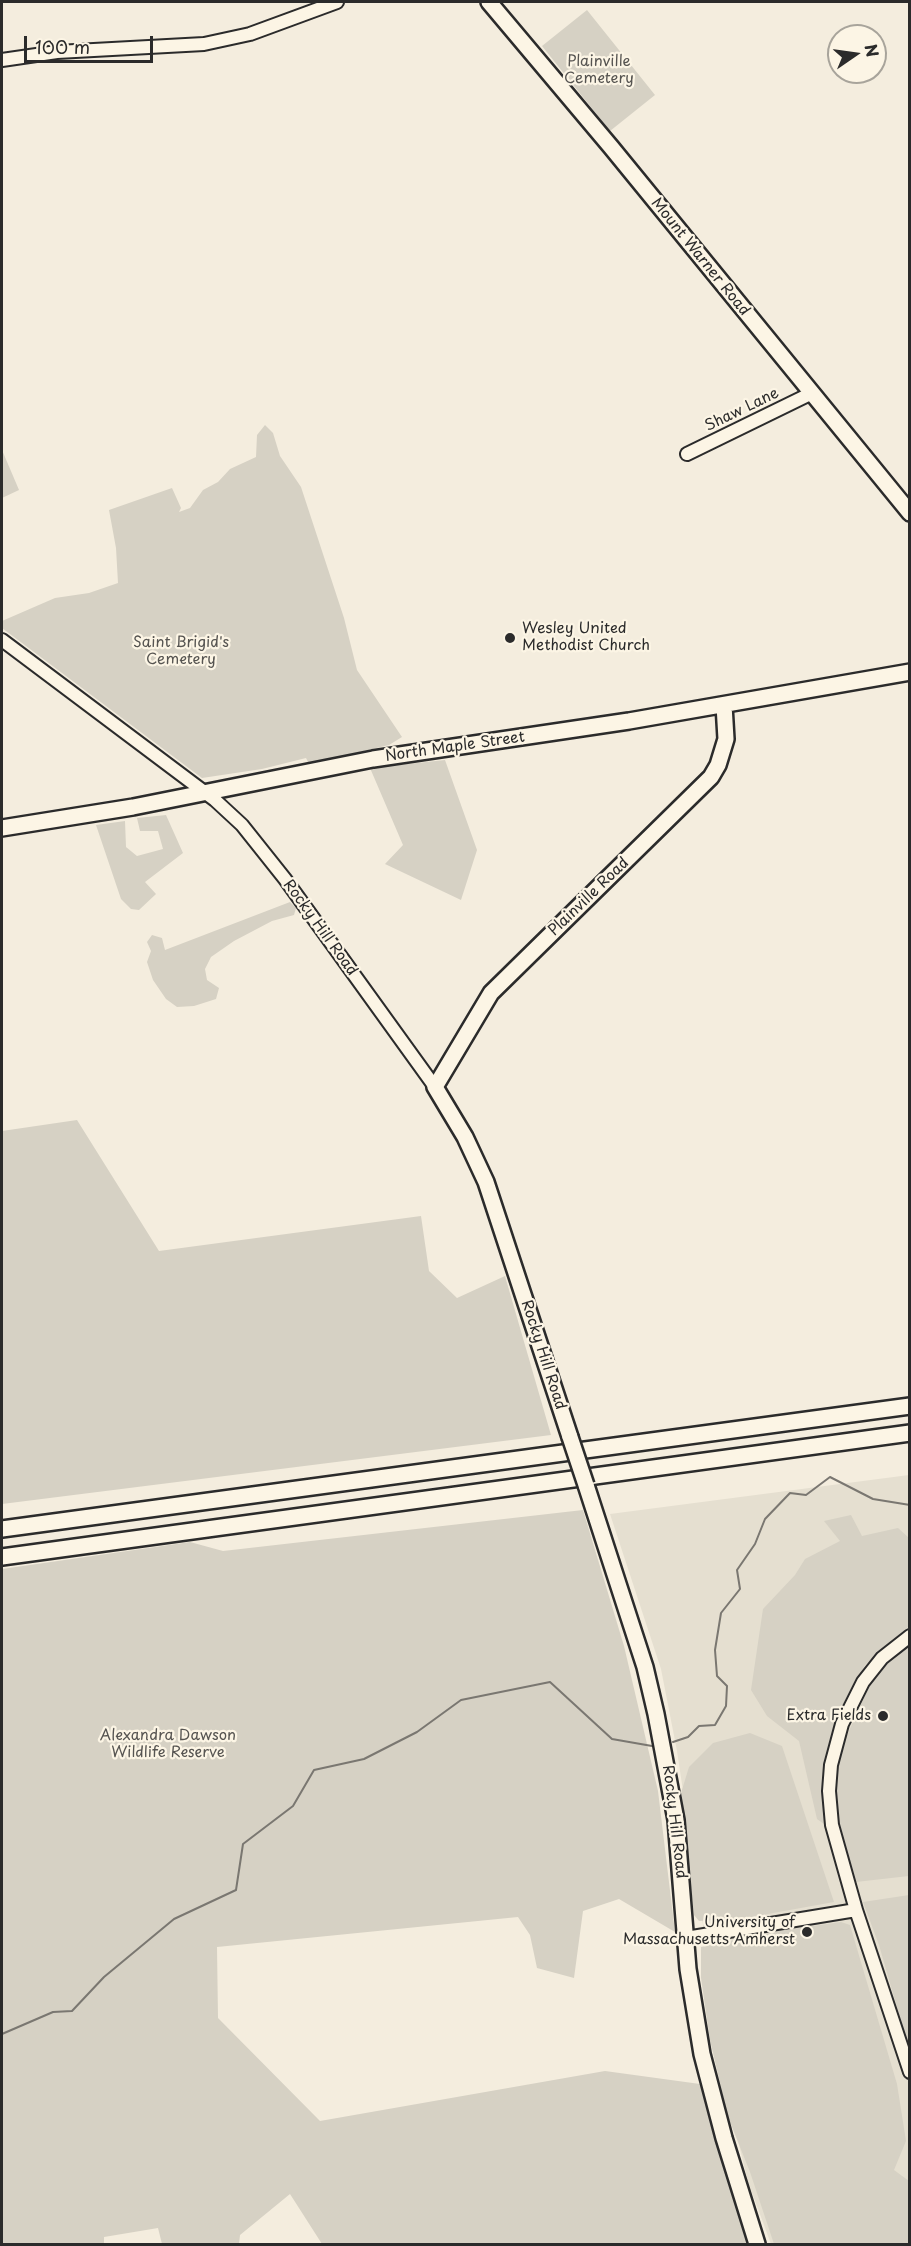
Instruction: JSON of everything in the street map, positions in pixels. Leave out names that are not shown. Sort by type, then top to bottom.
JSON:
[{"type":"main road","name":"Mount Warner Road","points":[[489,2],[909,513]]},
{"type":"main road","name":"North Maple Street","points":[[2,828],[205,793],[380,758],[724,705],[909,672]]},
{"type":"main road","name":"Plainville Road","points":[[435,1087],[491,993],[711,777],[718,765],[726,740],[724,705]]},
{"type":"main road","name":"Rocky Hill Road","points":[[435,1087],[465,1137],[486,1182],[645,1667],[676,1820],[692,2000],[702,2054],[721,2129],[757,2244]]},
{"type":"main road","points":[[2,1529],[909,1406]]},
{"type":"main road","points":[[2,1557],[909,1433]]},
{"type":"street","points":[[2,60],[57,52],[213,42],[250,34],[337,2]]},
{"type":"street","name":"Shaw Lane","points":[[687,454],[812,393]]},
{"type":"street","name":"Rocky Hill Road","points":[[2,640],[205,793],[242,825],[273,863],[435,1087]]},
{"type":"street","points":[[909,1636],[882,1658],[862,1682],[842,1724],[831,1765],[832,1825],[856,1910],[909,2072]]},
{"type":"street","points":[[686,1938],[856,1910]]},
{"type":"shaded area","name":"University of Massachusetts Amherst","points":[[909,1475],[909,2244],[771,2244],[748,2182],[731,2112],[677,1751],[661,1669],[610,1514]]},
{"type":"green space","name":"Plainville Cemetery","points":[[587,10],[655,95],[610,131],[542,46]]},
{"type":"green space","name":"Saint Brigid's Cemetery","points":[[265,425],[273,433],[280,456],[301,487],[344,618],[357,670],[402,737],[389,745],[309,764],[306,758],[262,769],[202,778],[2,628],[2,621],[55,598],[89,593],[118,583],[116,548],[109,510],[172,488],[181,508],[179,512],[190,508],[203,490],[218,482],[230,469],[256,457],[257,435]]},
{"type":"green space","points":[[2,450],[19,490],[2,498]]},
{"type":"green space","points":[[445,760],[477,850],[461,900],[385,864],[403,845],[370,768]]},
{"type":"green space","points":[[166,815],[183,853],[145,882],[156,894],[139,910],[131,909],[121,899],[96,825],[125,821],[126,847],[137,856],[163,849],[158,831],[140,831],[137,818]]},
{"type":"green space","points":[[290,902],[296,908],[294,915],[272,921],[234,941],[211,957],[205,969],[207,980],[219,988],[216,999],[194,1006],[177,1007],[166,999],[153,980],[147,962],[151,951],[147,942],[152,935],[162,938],[165,950]]},
{"type":"green space","points":[[77,1120],[159,1251],[421,1216],[429,1271],[457,1298],[505,1276],[551,1435],[2,1504],[2,1131]]},
{"type":"green space","name":"Alexandra Dawson Wildlife Reserve","points":[[583,1510],[624,1646],[658,1791],[675,1932],[619,1899],[583,1911],[574,1978],[537,1968],[530,1935],[518,1917],[217,1947],[218,2018],[320,2121],[605,2071],[700,2084],[748,2244],[322,2244],[290,2194],[240,2235],[239,2244],[162,2244],[158,2228],[104,2237],[104,2244],[2,2244],[2,1569],[190,1542],[223,1551]]},
{"type":"green space","points":[[851,1515],[862,1536],[898,1528],[909,1538],[909,1626],[865,1665],[836,1717],[824,1760],[824,1824],[817,1819],[799,1741],[767,1716],[751,1690],[763,1609],[795,1575],[805,1559],[840,1541],[824,1521]]},
{"type":"green space","name":"Extra Fields","points":[[909,1643],[909,1876],[847,1883],[830,1773],[882,1658]]},
{"type":"green space","points":[[750,1733],[782,1746],[834,1902],[740,1919],[699,1921],[694,1915],[681,1793],[689,1767],[713,1743]]},
{"type":"green space","points":[[910,1895],[909,2049],[879,1945],[863,1902]]},
{"type":"green space","points":[[841,1922],[850,1925],[897,2084],[906,2141],[894,2170],[909,2181],[909,2244],[774,2244],[750,2172],[728,2117],[710,2040],[701,1978],[701,1947],[785,1930]]},
{"type":"waterway","points":[[673,1742],[688,1737],[699,1726],[715,1725],[726,1706],[727,1686],[717,1676],[715,1650],[721,1613],[740,1589],[737,1570],[755,1544],[765,1519],[790,1493],[806,1495],[830,1477],[873,1499],[910,1505]]},
{"type":"waterway","points":[[2,2034],[53,2012],[72,2011],[104,1977],[174,1919],[236,1890],[243,1844],[293,1806],[314,1770],[364,1759],[417,1732],[461,1700],[550,1682],[612,1739],[652,1746]]},
{"type":"place","name":"Wesley United Methodist Church","points":[[510,638]]},
{"type":"place","name":"Extra Fields","points":[[883,1716]]},
{"type":"place","name":"University of Massachusetts Amherst","points":[[807,1932]]}]
